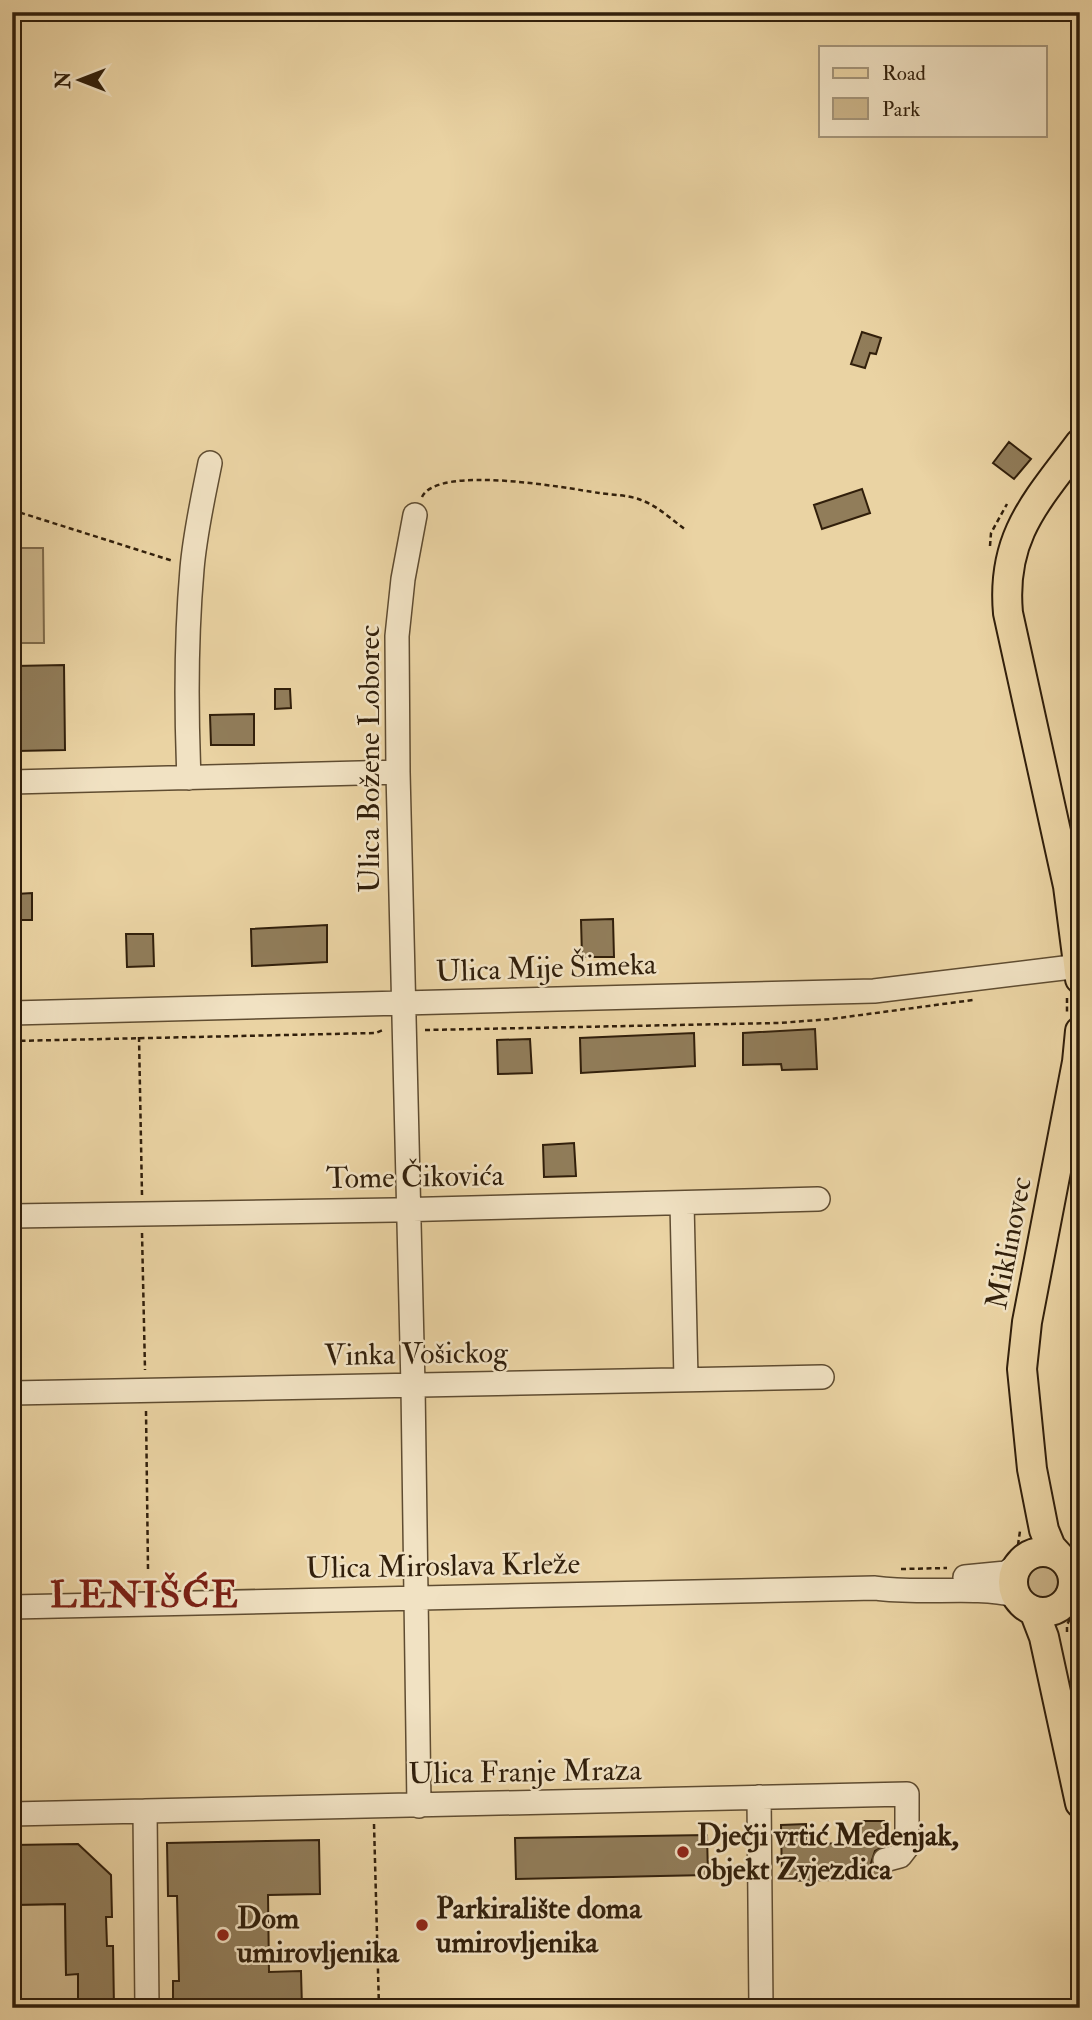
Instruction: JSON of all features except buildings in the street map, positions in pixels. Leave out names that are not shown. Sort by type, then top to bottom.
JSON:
[{"type":"main road","points":[[1080,443],[1027,514],[1014,541],[1006,591],[1008,613],[1068,886],[1080,979]]},
{"type":"main road","name":"Miklinovec","points":[[1080,1031],[1077,1062],[1023,1345],[1023,1390],[1032,1469],[1058,1587],[1044,1637],[1080,1803]]},
{"type":"main road","name":"Miklinovec","points":[[1032,1469],[1029,1489],[1030,1540],[1014,1579],[1058,1587]]},
{"type":"main road","points":[[1023,1561],[1045,1553],[1058,1587]]},
{"type":"street","points":[[189,778],[187,665],[192,568],[210,463]]},
{"type":"street","name":"Ulica Božene Loborec","points":[[415,515],[403,579],[397,636],[419,1806]]},
{"type":"street","points":[[12,782],[398,772]]},
{"type":"street","name":"Ulica Mije Šimeka","points":[[12,1013],[874,991],[1079,966]]},
{"type":"street","name":"Tome Čikovića","points":[[12,1216],[409,1210],[818,1199]]},
{"type":"street","points":[[682,1203],[686,1380]]},
{"type":"street","name":"Vinka Vošickog","points":[[12,1393],[822,1377]]},
{"type":"street","name":"Ulica Miroslava Krleže","points":[[875,1588],[898,1581],[995,1576],[1006,1573],[1023,1561]]},
{"type":"street","name":"Ulica Miroslava Krleže","points":[[12,1607],[875,1588],[897,1591],[992,1592],[1058,1587]]},
{"type":"street","name":"Ulica Franje Mraza","points":[[12,1814],[907,1794],[905,1852],[885,1860]]},
{"type":"street","points":[[759,1797],[761,2008]]},
{"type":"street","points":[[145,1811],[147,2008]]},
{"type":"path","points":[[12,419],[19,400]]},
{"type":"path","points":[[415,515],[424,492],[437,484],[460,480],[491,480],[640,499],[686,530]]},
{"type":"path","points":[[12,510],[192,568]]},
{"type":"path","points":[[12,1041],[779,1023],[831,1019],[977,999]]},
{"type":"path","points":[[139,1037],[142,1213]]},
{"type":"path","points":[[374,1821],[379,2008]]},
{"type":"green space","points":[[12,548],[43,548],[44,643],[12,643]]},
{"type":"green space","points":[[1042,1566],[1054,1570],[1058,1582],[1054,1594],[1042,1598],[1030,1594],[1026,1582],[1030,1570]]},
{"type":"green space","points":[[65,1904],[66,1974],[78,1974],[78,2008],[12,2008],[12,1905]]},
{"type":"place","name":"Dječji vrtić Medenjak, objekt Zvjezdica","points":[[683,1852]]},
{"type":"place","name":"Parkiralište doma umirovljenika","points":[[422,1925]]},
{"type":"place","name":"Dom umirovljenika","points":[[223,1935]]},
{"type":"district","name":"LENIŠĆE","points":[[145,1595]]}]
